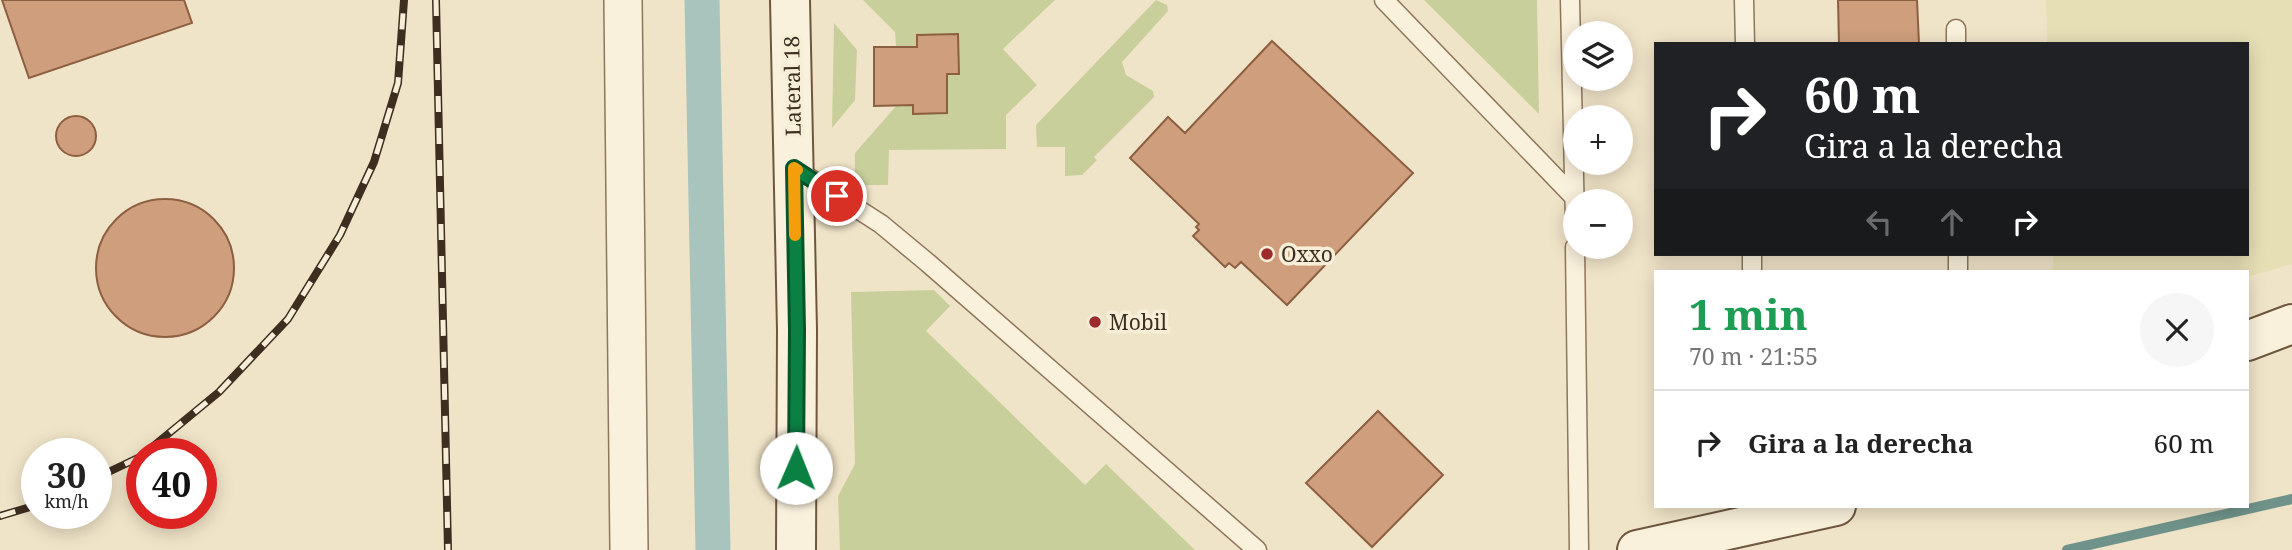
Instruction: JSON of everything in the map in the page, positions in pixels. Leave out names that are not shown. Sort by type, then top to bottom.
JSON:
[{"type":"street","points":[[622,0],[629,550]]},
{"type":"street","name":"Lateral 18","points":[[790,0],[797,330],[796,550]]},
{"type":"street","points":[[2249,340],[2292,324]]},
{"type":"street","points":[[1637,550],[1760,514],[1817,508]]},
{"type":"lane","points":[[1384,0],[1566,189]]},
{"type":"lane","points":[[1570,0],[1575,189]]},
{"type":"lane","points":[[1744,0],[1745,42]]},
{"type":"lane","points":[[794,168],[881,224],[1257,550]]},
{"type":"lane","points":[[1575,259],[1579,550]]},
{"type":"shaded area","points":[[2046,0],[2292,0],[2292,264],[2249,276],[2249,270],[2053,270],[2053,256],[2249,256],[2249,42],[2047,42]]},
{"type":"green space","points":[[863,0],[1055,0],[1003,49],[1037,85],[1006,115],[1006,149],[889,150],[888,185],[855,185],[855,153],[897,105],[913,105],[914,114],[947,113],[947,74],[959,74],[958,34],[918,35],[917,47],[896,47],[895,32]]},
{"type":"green space","points":[[1156,0],[1167,5],[1168,11],[1122,62],[1126,75],[1153,91],[1154,97],[1094,157],[1097,160],[1082,175],[1065,176],[1065,147],[1037,147],[1036,125]]},
{"type":"green space","points":[[1424,0],[1537,0],[1539,114]]},
{"type":"green space","points":[[834,23],[857,50],[855,100],[832,128]]},
{"type":"green space","points":[[934,290],[950,306],[926,331],[1085,485],[1106,464],[1195,550],[840,550],[838,496],[855,464],[851,292]]},
{"type":"building","points":[[2,0],[184,0],[192,23],[29,78]]},
{"type":"building","points":[[1838,0],[1917,0],[1919,42],[1839,42]]},
{"type":"building","points":[[958,34],[959,74],[947,74],[947,113],[913,114],[913,105],[874,106],[874,47],[917,47],[917,35]]},
{"type":"building","points":[[1272,41],[1413,173],[1287,305],[1241,262],[1235,268],[1229,263],[1225,267],[1193,236],[1199,230],[1196,227],[1199,224],[1130,158],[1168,117],[1185,133]]},
{"type":"building","points":[[76,116],[90,122],[96,136],[90,150],[76,156],[62,150],[56,136],[62,122]]},
{"type":"building","points":[[165,199],[191,204],[214,219],[229,242],[234,268],[229,294],[214,317],[191,332],[165,337],[139,332],[116,317],[101,294],[96,268],[101,242],[116,219],[139,204]]},
{"type":"building","points":[[1378,411],[1443,475],[1372,547],[1306,483]]},
{"type":"waterway","points":[[702,0],[713,550]]},
{"type":"waterway","points":[[2067,550],[2292,499]]},
{"type":"railway","points":[[163,438],[219,392],[288,319],[340,235],[374,162],[398,83],[404,0]]},
{"type":"railway","points":[[436,0],[448,550]]},
{"type":"railway","points":[[112,470],[126,464]]},
{"type":"railway","points":[[0,516],[21,510]]},
{"type":"slow traffic","points":[[795,235],[794,168],[797,170]]},
{"type":"place","name":"Oxxo","points":[[1267,254]]},
{"type":"place","name":"Mobil","points":[[1095,322]]},
{"type":"route","points":[[796,468],[794,168],[837,196]]}]
